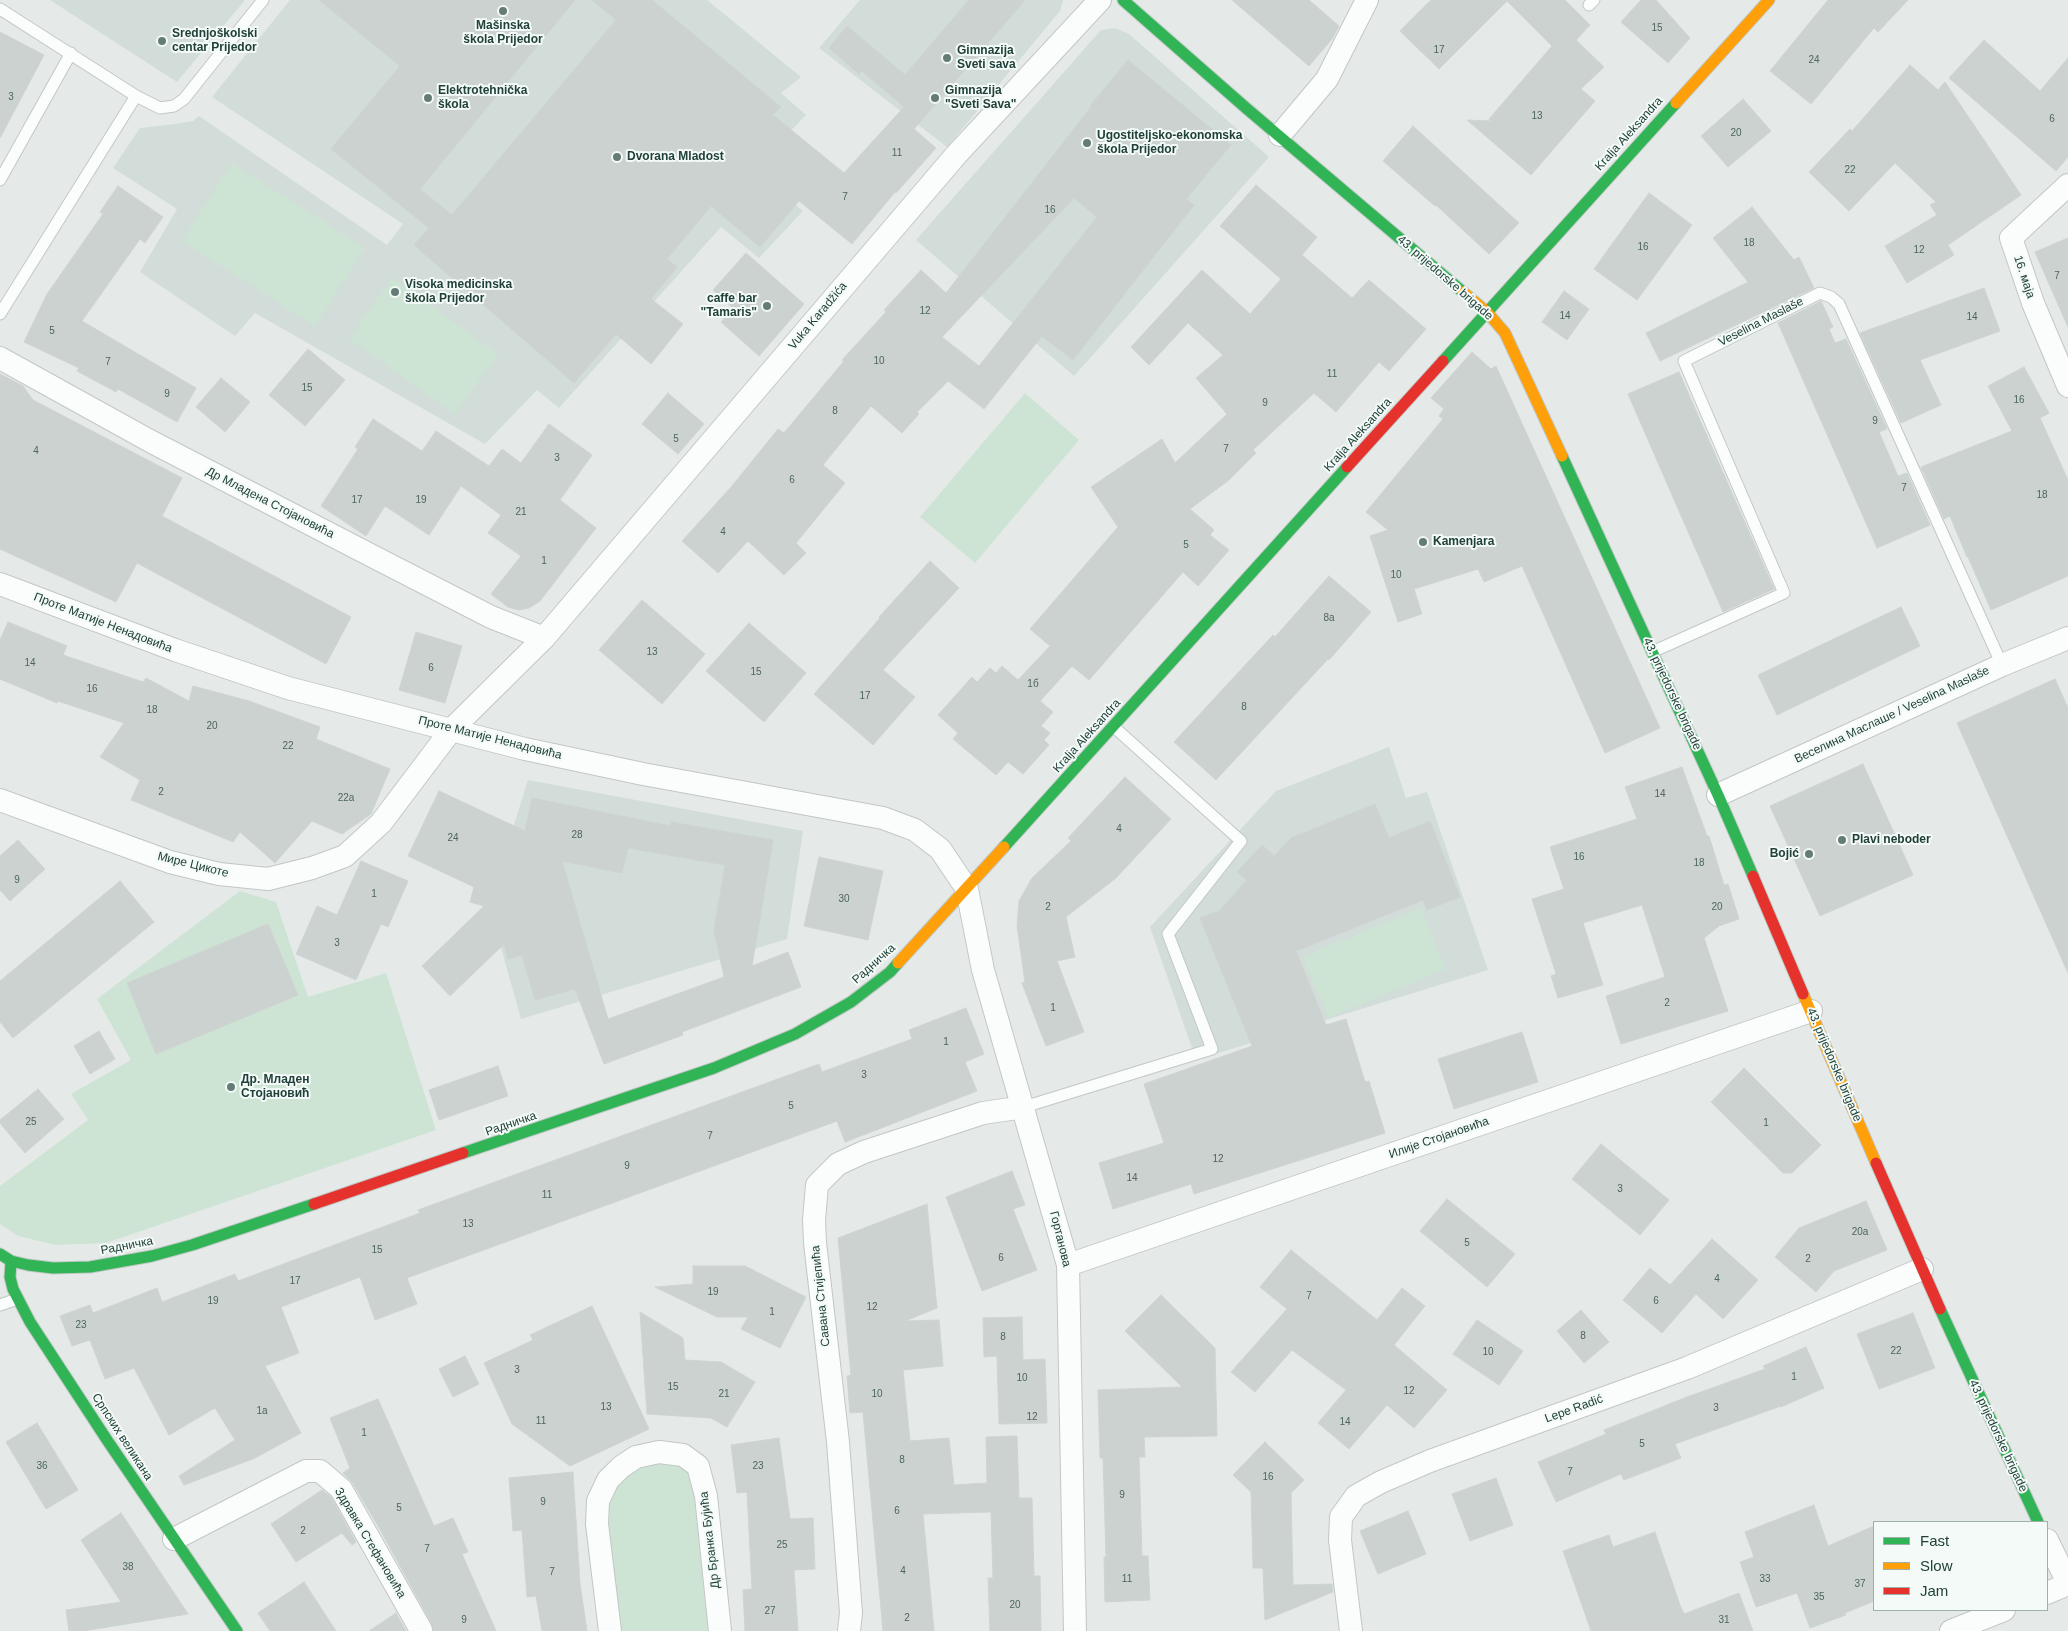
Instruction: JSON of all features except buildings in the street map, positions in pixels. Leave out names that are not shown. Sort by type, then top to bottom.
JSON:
[{"type":"main road","name":"43. prijedorske brigade","points":[[1123,0],[1487,312],[1505,333],[1718,795],[1922,1269],[2038,1521]]},
{"type":"main road","name":"Kralja Aleksandra","points":[[967,889],[1769,0]]},
{"type":"main road","name":"Радничка","points":[[11,1261],[53,1268],[90,1267],[152,1256],[192,1245],[714,1068],[795,1034],[851,1002],[890,972],[967,889]]},
{"type":"main road","points":[[0,1254],[11,1261]]},
{"type":"main road","name":"Српских великана","points":[[11,1261],[10,1277],[17,1300],[107,1440],[237,1631]]},
{"type":"street","name":"Vuka Karadžića","points":[[452,729],[544,638],[956,155],[1100,0]]},
{"type":"street","points":[[1280,135],[1328,79],[1367,0]]},
{"type":"street","name":"16. маја","points":[[2068,185],[2012,238],[2032,303],[2068,386]]},
{"type":"street","name":"Др Младена Стојановића","points":[[0,358],[150,441],[378,559],[491,617],[544,638]]},
{"type":"street","name":"Проте Матије Ненадовића","points":[[0,584],[175,650],[288,688],[525,749],[634,772],[883,818],[915,830],[940,849],[967,889]]},
{"type":"street","name":"Веселина Маслаше / Veselina Maslaše","points":[[1718,795],[2002,665],[2068,638]]},
{"type":"street","name":"Мире Цикоте","points":[[0,800],[170,862],[219,874],[268,879],[312,868],[345,856],[381,823],[452,729]]},
{"type":"street","name":"Гортанова","points":[[967,889],[983,970],[1068,1265],[1075,1631]]},
{"type":"street","name":"Илије Стојановића","points":[[1068,1265],[1811,1011]]},
{"type":"street","name":"Савана Стијепића","points":[[849,1631],[850,1603],[838,1442],[815,1243],[814,1213],[817,1185],[838,1164],[864,1152],[983,1114],[1024,1107]]},
{"type":"street","name":"Lepe Radić","points":[[1351,1631],[1340,1540],[1341,1517],[1356,1496],[1380,1482],[1430,1461],[1687,1368],[1922,1269]]},
{"type":"street","name":"Др Бранка Бујића","points":[[610,1631],[597,1524],[598,1501],[608,1480],[621,1467],[636,1457],[659,1452],[683,1455],[698,1466],[706,1496],[720,1631]]},
{"type":"street","name":"Здравка Стефановића","points":[[174,1539],[306,1471],[320,1471],[341,1489],[421,1630]]},
{"type":"street","points":[[2048,1542],[2068,1583],[2048,1593]]},
{"type":"street","points":[[1951,1631],[2001,1611]]},
{"type":"lane","points":[[0,9],[136,96],[160,108],[174,106],[184,99],[263,0]]},
{"type":"lane","points":[[0,180],[71,53]]},
{"type":"lane","points":[[0,314],[136,96]]},
{"type":"lane","name":"Veselina Maslaše","points":[[1652,652],[1784,593],[1684,361],[1820,293],[1831,297],[1839,304],[2002,665]]},
{"type":"lane","points":[[1024,1107],[1212,1049],[1168,934],[1241,841],[1114,726]]},
{"type":"lane","points":[[0,1305],[17,1300]]},
{"type":"shaded area","name":"Srednjoškolski centar Prijedor","points":[[50,0],[245,0],[177,82]]},
{"type":"shaded area","points":[[290,0],[707,0],[801,77],[781,93],[806,115],[754,169],[803,211],[759,258],[721,227],[559,408],[537,390],[485,444],[255,313],[235,336],[140,272],[177,209],[113,168],[140,128],[193,121],[199,116],[387,245],[403,224],[212,97]]},
{"type":"shaded area","name":"Gimnazija \"Sveti Sava\"","points":[[860,0],[1063,0],[1060,11],[947,147],[819,48]]},
{"type":"shaded area","points":[[1115,28],[1129,34],[1269,157],[1074,376],[916,240],[1101,30]]},
{"type":"shaded area","points":[[1389,747],[1406,798],[1427,792],[1488,970],[1199,1059],[1192,1048],[1150,927],[1276,791]]},
{"type":"shaded area","points":[[528,780],[803,831],[787,939],[521,1019],[495,926],[504,857]]},
{"type":"green space","points":[[232,163],[365,248],[315,326],[182,241]]},
{"type":"green space","points":[[392,278],[498,354],[455,414],[349,339]]},
{"type":"green space","points":[[1025,393],[1079,440],[975,563],[920,517]]},
{"type":"green space","points":[[240,891],[276,902],[308,997],[386,973],[436,1130],[106,1243],[56,1245],[18,1236],[0,1224],[0,1186],[88,1120],[71,1094],[131,1060],[97,999]]},
{"type":"green space","points":[[1421,908],[1446,969],[1328,1018],[1303,957]]},
{"type":"green space","points":[[649,1462],[680,1462],[692,1475],[708,1631],[621,1631],[606,1510],[609,1497],[624,1474]]},
{"type":"traffic: fast","points":[[1123,0],[1246,108],[1463,292]]},
{"type":"traffic: fast","points":[[1443,361],[1676,103]]},
{"type":"traffic: fast","points":[[1562,456],[1718,795],[1753,876]]},
{"type":"traffic: fast","points":[[1004,847],[1347,467]]},
{"type":"traffic: fast","points":[[463,1153],[714,1068],[795,1034],[851,1002],[890,972],[898,963]]},
{"type":"traffic: fast","points":[[0,1254],[11,1261],[28,1265],[53,1268],[90,1267],[152,1256],[192,1245],[314,1204]]},
{"type":"traffic: fast","points":[[11,1261],[10,1277],[13,1289],[30,1322],[107,1440],[237,1631]]},
{"type":"traffic: fast","points":[[1940,1309],[2038,1521]]},
{"type":"traffic: slow","points":[[1676,103],[1769,0]]},
{"type":"traffic: slow","points":[[1463,292],[1487,312],[1505,333],[1562,456]]},
{"type":"traffic: slow","points":[[898,963],[1004,847]]},
{"type":"traffic: slow","points":[[1803,994],[1876,1163]]},
{"type":"traffic: jam","points":[[1347,467],[1443,361]]},
{"type":"traffic: jam","points":[[1753,876],[1803,994]]},
{"type":"traffic: jam","points":[[314,1204],[463,1153]]},
{"type":"traffic: jam","points":[[1876,1163],[1940,1309]]},
{"type":"place","name":"Mašinska škola Prijedor","points":[[503,11]]},
{"type":"place","name":"Srednjoškolski centar Prijedor","points":[[162,41]]},
{"type":"place","name":"Gimnazija Sveti sava","points":[[947,58]]},
{"type":"place","name":"Elektrotehnička škola","points":[[428,98]]},
{"type":"place","name":"Gimnazija \"Sveti Sava\"","points":[[935,98]]},
{"type":"place","name":"Ugostiteljsko-ekonomska škola Prijedor","points":[[1087,143]]},
{"type":"place","name":"Dvorana Mladost","points":[[617,157]]},
{"type":"place","name":"Visoka medicinska škola Prijedor","points":[[395,292]]},
{"type":"place","name":"caffe bar \"Tamaris\"","points":[[767,306]]},
{"type":"place","name":"Kamenjara","points":[[1423,542]]},
{"type":"place","name":"Plavi neboder","points":[[1842,840]]},
{"type":"place","name":"Bojić","points":[[1809,854]]},
{"type":"place","name":"Др. Младен Стојановић","points":[[231,1087]]}]
